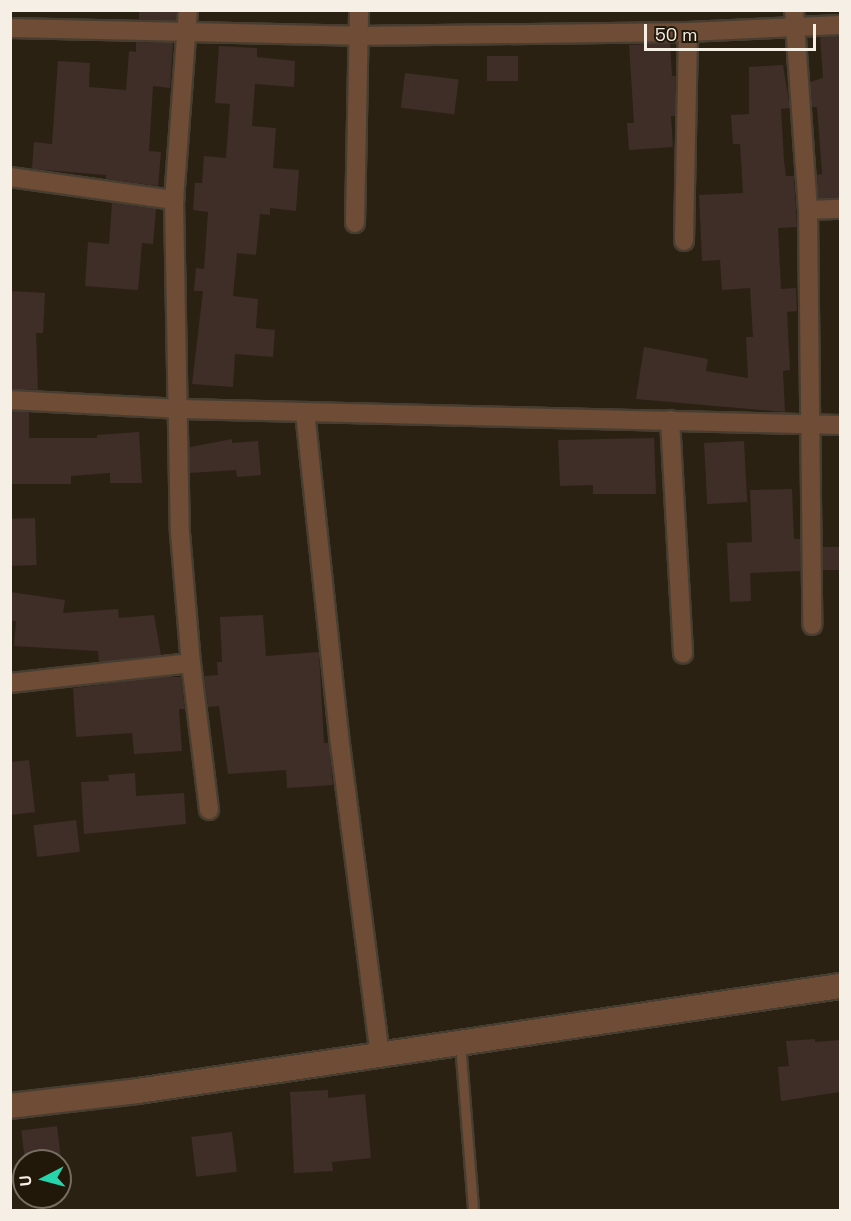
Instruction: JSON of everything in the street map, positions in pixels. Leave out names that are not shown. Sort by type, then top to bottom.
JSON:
[{"type":"street","points":[[188,10],[174,200],[181,409],[180,533],[191,663],[209,810]]},
{"type":"street","points":[[355,223],[359,10]]},
{"type":"street","points":[[10,28],[357,36],[688,32],[795,19],[840,25]]},
{"type":"street","points":[[795,19],[808,210],[813,424],[812,625]]},
{"type":"street","points":[[684,241],[688,32]]},
{"type":"street","points":[[10,177],[174,200]]},
{"type":"street","points":[[808,210],[840,209]]},
{"type":"street","points":[[10,400],[181,409],[840,425]]},
{"type":"street","points":[[305,412],[339,736],[380,1054]]},
{"type":"street","points":[[670,420],[683,654]]},
{"type":"street","points":[[10,683],[191,663]]},
{"type":"street","points":[[10,1106],[460,1043],[840,986]]},
{"type":"lane","points":[[460,1043],[473,1210]]},
{"type":"building","points":[[139,10],[176,10],[176,20],[139,20]]},
{"type":"building","points":[[840,36],[840,198],[818,198],[817,175],[822,174],[817,107],[812,107],[810,82],[823,78],[820,37]]},
{"type":"building","points":[[136,42],[173,43],[170,88],[153,86],[149,151],[161,152],[158,186],[106,179],[106,175],[32,169],[34,142],[52,144],[58,61],[90,63],[89,87],[126,90],[129,51],[136,52]]},
{"type":"building","points":[[670,43],[672,76],[676,76],[675,116],[671,116],[673,147],[629,150],[627,123],[634,123],[629,45]]},
{"type":"building","points":[[219,46],[257,48],[257,57],[295,61],[294,87],[255,84],[252,126],[276,128],[273,168],[299,170],[296,211],[270,208],[270,215],[260,214],[256,255],[237,253],[233,296],[258,299],[256,328],[275,330],[273,357],[235,354],[233,387],[192,384],[203,291],[194,291],[196,268],[204,269],[208,212],[193,210],[195,183],[202,183],[204,156],[226,158],[230,104],[215,103]]},
{"type":"building","points":[[487,56],[518,56],[518,81],[487,81]]},
{"type":"building","points":[[783,65],[790,108],[781,109],[784,160],[786,176],[794,176],[797,227],[778,228],[781,289],[796,288],[797,311],[787,312],[790,370],[783,371],[785,412],[636,399],[644,347],[708,359],[706,371],[748,378],[746,337],[753,337],[750,288],[722,290],[720,260],[702,261],[699,195],[743,193],[740,144],[733,144],[731,115],[749,114],[749,67]]},
{"type":"building","points":[[405,73],[459,80],[454,114],[401,108]]},
{"type":"building","points":[[112,203],[156,209],[153,244],[142,243],[138,290],[85,286],[88,242],[109,244]]},
{"type":"building","points":[[10,291],[45,293],[43,333],[36,333],[38,390],[10,389]]},
{"type":"building","points":[[10,411],[29,412],[29,438],[97,438],[97,435],[139,432],[142,483],[110,483],[110,473],[71,476],[71,484],[10,484]]},
{"type":"building","points":[[654,438],[656,494],[593,494],[593,485],[560,486],[558,440]]},
{"type":"building","points":[[232,439],[232,443],[258,441],[261,475],[237,477],[236,470],[190,473],[190,447]]},
{"type":"building","points":[[744,441],[747,502],[707,504],[704,443]]},
{"type":"building","points":[[792,489],[794,539],[800,539],[800,571],[750,573],[751,601],[730,602],[727,543],[752,542],[750,490]]},
{"type":"building","points":[[35,518],[37,565],[12,566],[10,519]]},
{"type":"building","points":[[823,547],[840,547],[840,570],[823,570]]},
{"type":"building","points":[[10,592],[65,600],[63,613],[118,609],[119,618],[154,615],[161,655],[99,662],[98,651],[14,646],[16,621],[10,621]]},
{"type":"building","points":[[263,615],[266,656],[319,652],[324,743],[329,743],[333,785],[287,788],[286,770],[228,774],[219,706],[208,707],[204,676],[218,675],[217,662],[222,662],[220,617]]},
{"type":"building","points":[[163,677],[181,677],[185,709],[179,709],[182,751],[134,754],[132,733],[76,737],[73,688]]},
{"type":"building","points":[[29,760],[35,812],[10,815],[10,762]]},
{"type":"building","points":[[135,773],[136,796],[184,793],[186,824],[84,834],[81,782],[109,781],[108,775]]},
{"type":"building","points":[[76,820],[80,852],[37,857],[33,825]]},
{"type":"building","points":[[815,1039],[815,1042],[840,1040],[840,1092],[781,1101],[778,1067],[789,1066],[786,1041]]},
{"type":"building","points":[[328,1090],[328,1098],[365,1094],[371,1158],[332,1162],[333,1171],[294,1173],[290,1092]]},
{"type":"building","points":[[57,1126],[60,1149],[24,1149],[21,1130]]},
{"type":"building","points":[[232,1132],[237,1172],[196,1177],[191,1137]]}]
